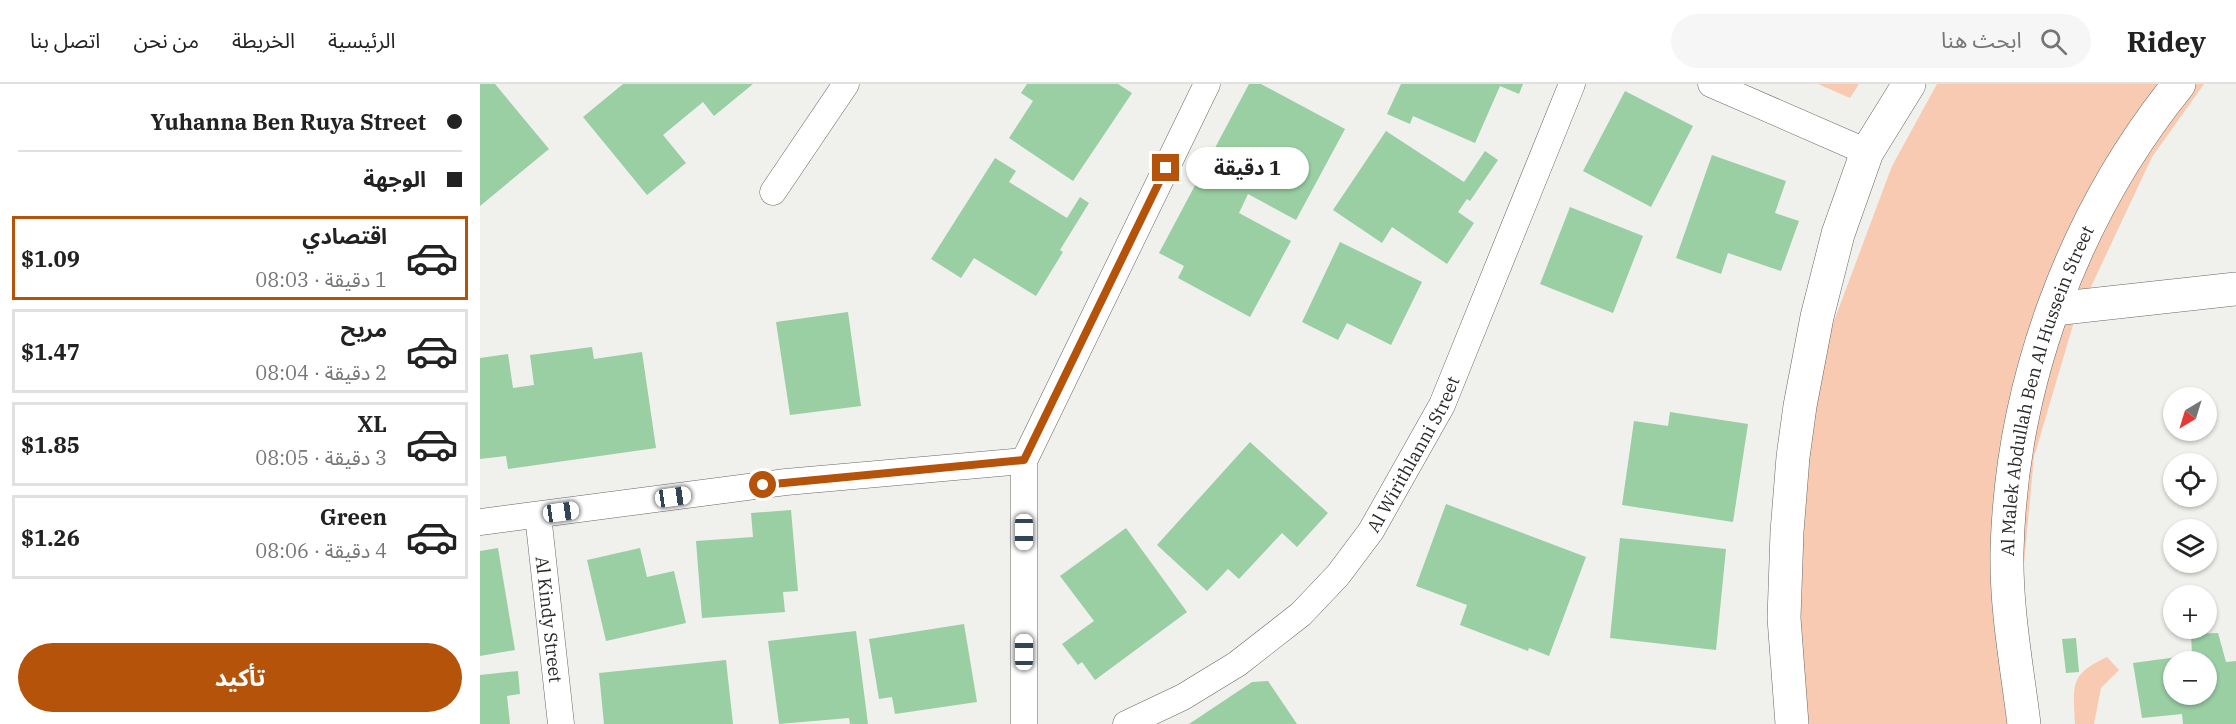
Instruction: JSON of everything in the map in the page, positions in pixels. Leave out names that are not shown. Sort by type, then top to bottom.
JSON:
[{"type":"main road","points":[[1792,724],[1784,618],[1787,532],[1793,457],[1816,317],[1838,234],[1866,152],[1909,84]]},
{"type":"main road","name":"Al Malek Abdullah Ben Al Hussein Street","points":[[2024,724],[2008,597],[2007,554],[2010,487],[2025,405],[2036,360],[2078,246],[2098,205],[2129,153],[2179,84]]},
{"type":"main road","points":[[2054,309],[2236,289]]},
{"type":"street","points":[[773,192],[846,84]]},
{"type":"street","points":[[1024,724],[1024,460],[1207,84]]},
{"type":"street","name":"Al Wirithlanni Street","points":[[1126,724],[1183,697],[1237,664],[1301,614],[1338,575],[1371,531],[1442,405],[1572,84]]},
{"type":"street","points":[[1711,84],[1866,152]]},
{"type":"street","points":[[480,522],[786,482],[1024,460]]},
{"type":"street","name":"Al Kindy Street","points":[[538,515],[561,724]]},
{"type":"shaded area","points":[[1818,84],[1859,84],[1850,98]]},
{"type":"shaded area","points":[[1937,84],[2204,84],[2152,157],[2073,325],[2034,457],[2022,585],[2040,724],[1796,724],[1800,666],[1803,479],[1831,329],[1892,166]]},
{"type":"shaded area","points":[[2107,657],[2119,670],[2101,688],[2094,724],[2075,724],[2074,691],[2079,676],[2094,663]]},
{"type":"building","points":[[480,84],[495,84],[549,149],[480,206]]},
{"type":"building","points":[[623,84],[753,84],[714,116],[703,102],[663,135],[686,163],[647,195],[583,117]]},
{"type":"building","points":[[1027,84],[1118,84],[1132,93],[1073,181],[1009,138],[1033,101],[1021,93]]},
{"type":"building","points":[[1249,84],[1261,84],[1345,129],[1296,220],[1248,194],[1239,213],[1291,241],[1250,317],[1178,278],[1184,266],[1159,253]]},
{"type":"building","points":[[1401,84],[1523,84],[1519,94],[1500,86],[1475,143],[1413,116],[1410,124],[1387,114]]},
{"type":"building","points":[[1625,91],[1693,126],[1651,207],[1583,171]]},
{"type":"building","points":[[1386,131],[1464,182],[1485,151],[1498,160],[1470,201],[1467,199],[1458,212],[1474,223],[1447,264],[1392,227],[1382,243],[1333,210]]},
{"type":"building","points":[[1712,155],[1786,181],[1775,213],[1799,221],[1781,271],[1728,253],[1721,274],[1676,258]]},
{"type":"building","points":[[995,158],[1016,171],[1009,182],[1067,218],[1080,197],[1089,203],[1060,250],[1063,252],[1036,296],[974,258],[961,278],[931,259]]},
{"type":"building","points":[[1570,207],[1643,236],[1613,313],[1540,284]]},
{"type":"building","points":[[1340,242],[1422,282],[1391,345],[1347,323],[1338,340],[1302,322]]},
{"type":"building","points":[[848,312],[861,406],[790,415],[776,322]]},
{"type":"building","points":[[592,347],[594,359],[642,352],[656,448],[508,469],[506,456],[480,459],[480,358],[508,354],[513,388],[534,385],[530,355]]},
{"type":"building","points":[[1670,412],[1748,424],[1733,522],[1622,505],[1634,421],[1668,426]]},
{"type":"building","points":[[1250,442],[1328,513],[1297,547],[1282,533],[1239,579],[1228,569],[1207,591],[1157,545]]},
{"type":"building","points":[[1446,504],[1586,557],[1549,656],[1529,648],[1528,651],[1460,625],[1467,605],[1416,586]]},
{"type":"building","points":[[791,510],[798,591],[783,592],[785,612],[702,618],[696,541],[753,537],[751,513]]},
{"type":"building","points":[[1126,528],[1187,612],[1095,680],[1082,662],[1078,665],[1062,644],[1094,621],[1060,576]]},
{"type":"building","points":[[1620,538],[1726,549],[1716,650],[1610,638]]},
{"type":"building","points":[[498,548],[515,650],[480,656],[480,551]]},
{"type":"building","points":[[640,548],[647,577],[674,571],[686,623],[606,641],[587,560]]},
{"type":"building","points":[[964,624],[977,702],[895,714],[892,697],[879,699],[869,639]]},
{"type":"building","points":[[856,631],[868,724],[850,724],[849,718],[779,724],[768,641]]},
{"type":"building","points":[[2218,633],[2226,662],[2236,661],[2236,724],[2183,724],[2182,714],[2142,718],[2133,663],[2163,659],[2163,705],[2217,705],[2217,651],[2192,651],[2191,639],[2217,639]]},
{"type":"building","points":[[2076,638],[2079,672],[2066,673],[2062,639]]},
{"type":"building","points":[[726,660],[733,724],[604,724],[599,673]]},
{"type":"building","points":[[518,671],[520,694],[507,696],[510,724],[480,724],[480,675]]},
{"type":"building","points":[[1268,681],[1297,724],[1189,724],[1252,682]]},
{"type":"route","points":[[763,485],[1024,460],[1166,168]]}]
